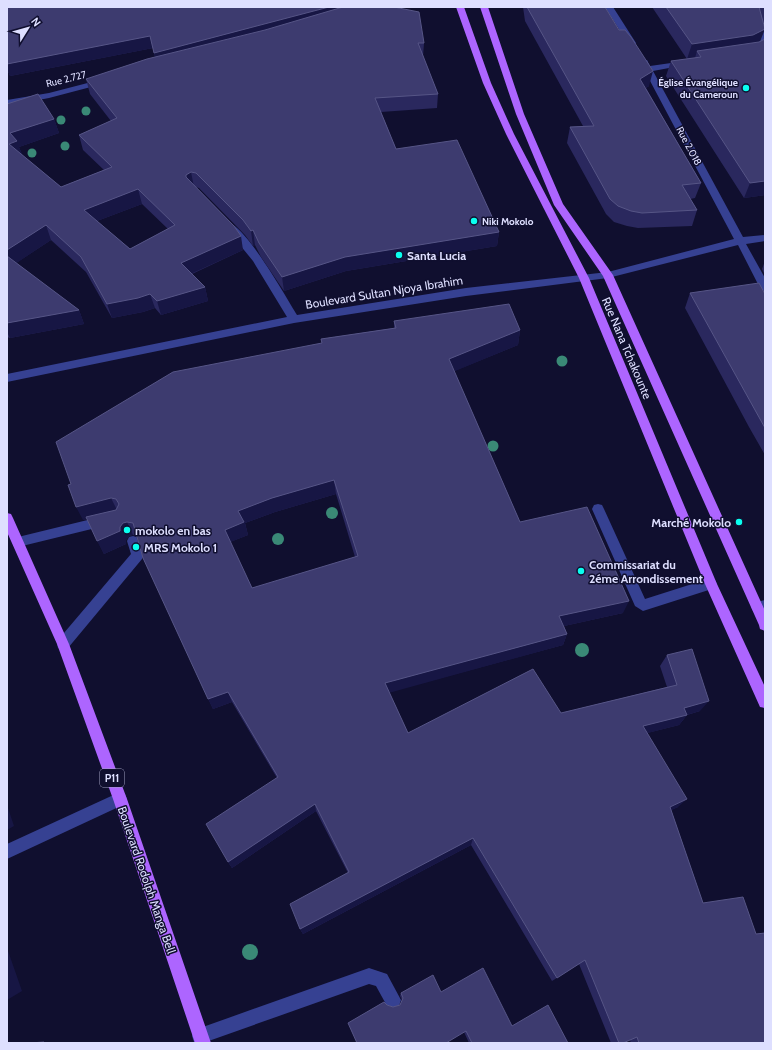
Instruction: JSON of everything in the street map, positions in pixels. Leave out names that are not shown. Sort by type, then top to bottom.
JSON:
[{"type":"main road","name":"Rue Nana Tchakounte","points":[[460,7],[487,83],[510,134],[584,278],[712,584],[759,676],[765,702]]},
{"type":"main road","name":"Rue Nana Tchakounte","points":[[484,7],[527,129],[559,205],[608,275],[761,607],[765,625]]},
{"type":"main road","points":[[510,134],[527,129]]},
{"type":"main road","name":"Boulevard Rodolph Manga Bell","points":[[7,518],[63,644],[120,799],[202,1040]]},
{"type":"street","name":"Rue 2.018","points":[[609,7],[648,69],[765,286]]},
{"type":"street","points":[[751,7],[760,20],[764,46]]},
{"type":"street","points":[[648,69],[695,62]]},
{"type":"street","name":"Rue 2.727","points":[[7,102],[49,95],[110,80]]},
{"type":"street","points":[[220,217],[241,238],[271,281],[294,319]]},
{"type":"street","name":"Boulevard Sultan Njoya Ibrahim","points":[[7,378],[294,319],[466,292],[608,275],[740,241],[765,238]]},
{"type":"street","points":[[598,509],[639,602],[643,606],[712,584]]},
{"type":"street","points":[[18,542],[118,518]]},
{"type":"street","points":[[63,644],[138,555],[133,541]]},
{"type":"street","points":[[7,852],[120,799]]},
{"type":"street","points":[[202,1040],[369,976],[381,980],[393,1000]]},
{"type":"building","points":[[7,7],[329,7],[154,53],[150,36],[7,64]]},
{"type":"building","points":[[343,7],[394,7],[419,12],[424,43],[418,43],[438,94],[375,98],[396,149],[457,140],[499,232],[345,257],[282,277],[259,243],[253,230],[251,231],[243,220],[196,173],[191,172],[186,175],[186,177],[234,226],[241,236],[181,263],[205,287],[157,301],[150,294],[107,304],[81,257],[46,225],[7,250],[7,104],[38,94],[54,119],[10,133],[17,141],[9,144],[61,187],[112,167],[79,135],[117,118],[86,79],[147,59],[265,30]],"holes":[[[138,189],[175,225],[130,249],[84,210]]]},
{"type":"building","points":[[527,7],[605,7],[619,30],[625,30],[631,37],[653,71],[640,79],[701,183],[682,185],[697,210],[642,213],[618,206],[610,199],[570,127],[594,126]]},
{"type":"building","points":[[666,7],[759,7],[765,29],[753,35],[692,44]]},
{"type":"building","points":[[765,39],[765,181],[750,183],[671,61],[701,57],[697,51],[759,42]]},
{"type":"building","points":[[7,256],[79,310],[7,323]]},
{"type":"building","points":[[759,283],[765,294],[765,428],[690,293]]},
{"type":"building","points":[[509,304],[520,330],[449,359],[520,522],[587,507],[629,601],[559,616],[567,634],[385,683],[408,733],[533,669],[561,713],[677,685],[667,655],[692,649],[709,701],[684,708],[687,715],[643,726],[687,799],[670,807],[703,903],[743,897],[756,934],[765,933],[765,1043],[639,1043],[637,1037],[623,1043],[619,1043],[585,960],[557,978],[473,838],[300,929],[290,904],[349,872],[315,804],[228,862],[206,824],[278,777],[228,692],[208,699],[143,558],[133,523],[123,523],[120,527],[120,531],[97,541],[86,517],[116,510],[119,504],[116,499],[111,498],[76,507],[68,485],[71,484],[56,442],[173,372],[322,343],[321,339],[396,328],[394,321]],"holes":[[[334,480],[358,556],[252,588],[225,530],[244,522],[238,511],[272,498]]]},
{"type":"building","points":[[483,968],[512,1026],[548,1005],[568,1043],[472,1043],[466,1031],[446,1043],[357,1043],[348,1023],[384,1002],[393,1007],[400,1005],[403,998],[401,993],[433,975],[441,992]]},
{"type":"place","name":"Église Évangélique du Cameroun","points":[[746,88]]},
{"type":"place","name":"Niki Mokolo","points":[[474,221]]},
{"type":"place","name":"Santa Lucia","points":[[399,255]]},
{"type":"place","name":"Marché Mokolo","points":[[739,522]]},
{"type":"place","name":"mokolo en bas","points":[[127,530]]},
{"type":"place","name":"MRS Mokolo 1","points":[[136,547]]},
{"type":"place","name":"Commissariat du 2éme Arrondissement","points":[[581,571]]}]
